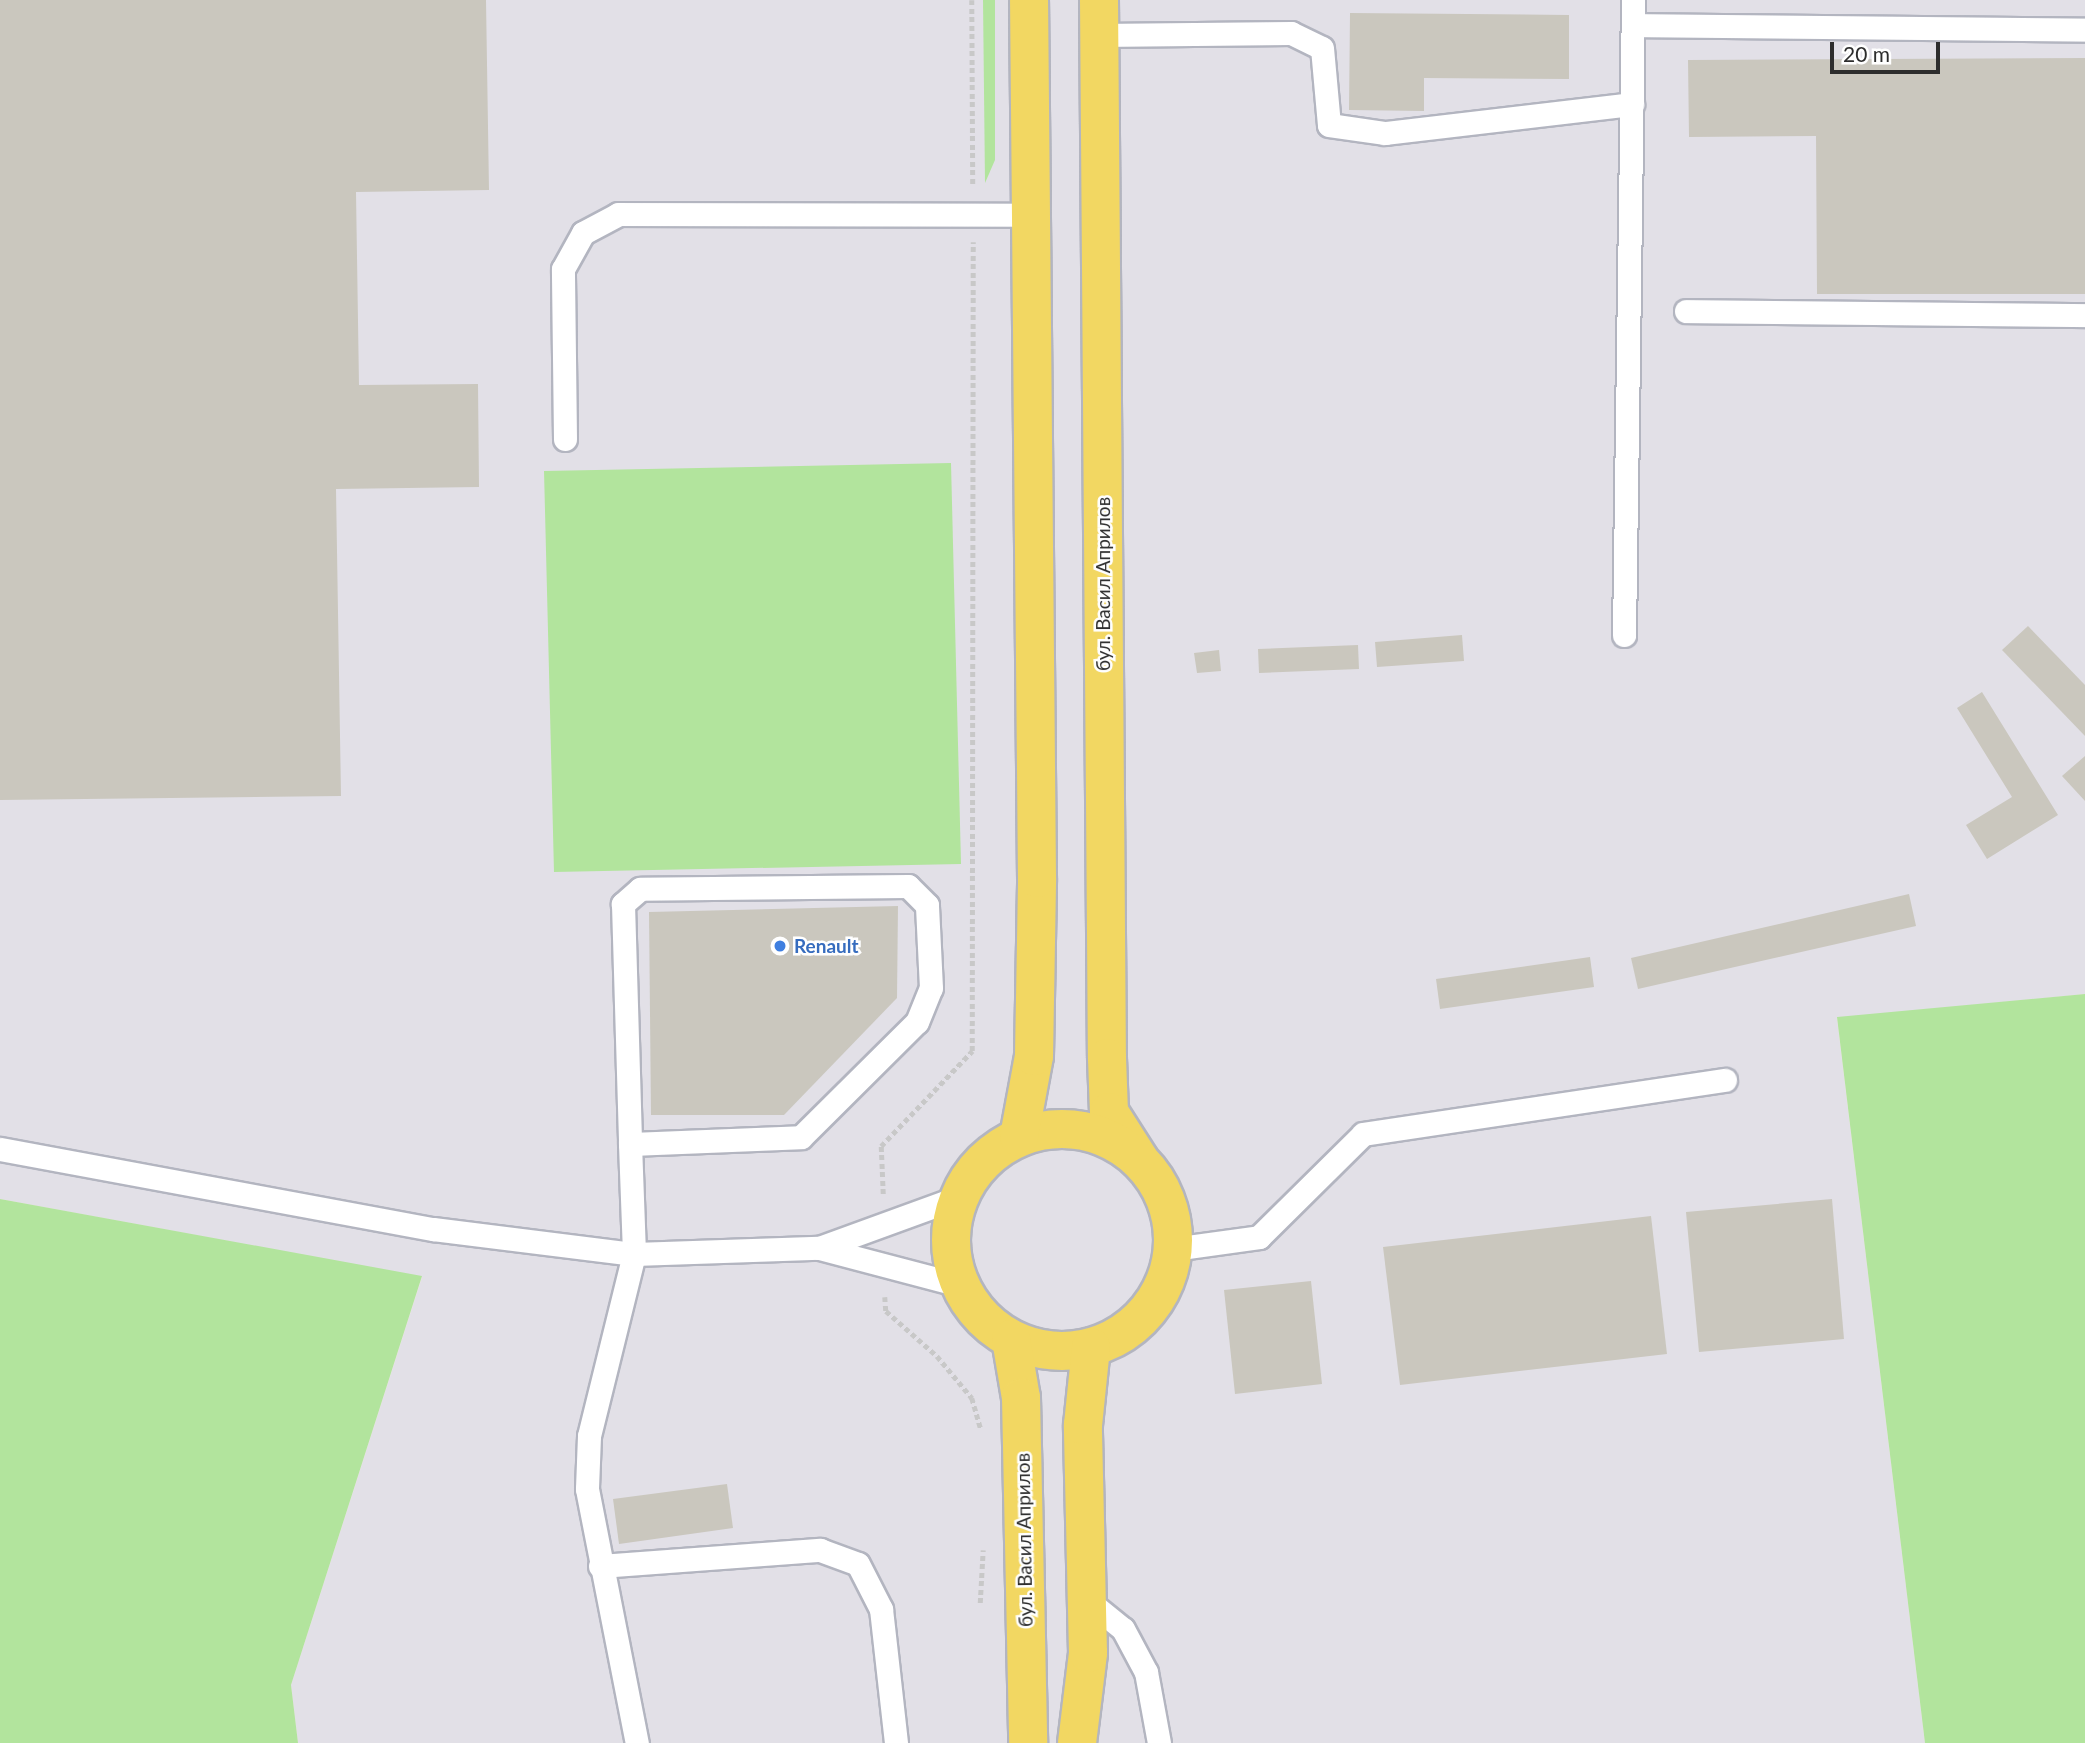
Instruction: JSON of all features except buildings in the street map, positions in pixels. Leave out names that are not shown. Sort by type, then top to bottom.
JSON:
[{"type":"main road","points":[[1019,1137],[1034,1056],[1037,878],[1027,215],[1029,0]]},
{"type":"main road","name":"бул. Васил Априлов","points":[[1099,18],[1107,1058],[1109,1112],[1139,1159]]},
{"type":"main road","points":[[1053,1129],[1086,1131],[1139,1159],[1161,1188],[1173,1249],[1166,1281],[1146,1314],[1091,1347],[1055,1351],[1010,1339],[976,1311],[960,1285],[951,1256],[959,1197],[975,1170],[1019,1137],[1053,1129]]},
{"type":"main road","name":"бул. Васил Априлов","points":[[1010,1339],[1021,1398],[1028,1743]]},
{"type":"main road","points":[[1077,1743],[1087,1600],[1083,1425],[1091,1347]]},
{"type":"lane","points":[[1624,635],[1635,25],[1633,0]]},
{"type":"lane","points":[[1099,18],[1291,33],[1322,48],[1329,125],[1385,133],[1632,104]]},
{"type":"lane","points":[[1635,25],[2085,30]]},
{"type":"lane","points":[[565,439],[563,269],[583,233],[618,214],[1027,215]]},
{"type":"lane","points":[[1686,312],[2085,315]]},
{"type":"lane","points":[[630,1144],[801,1138],[917,1022],[931,988],[927,905],[908,887],[640,889],[623,904],[630,1144],[634,1254],[589,1436],[587,1489],[600,1566],[637,1743]]},
{"type":"lane","points":[[1173,1249],[1259,1237],[1363,1134],[1725,1080]]},
{"type":"lane","points":[[0,1149],[433,1229],[634,1254],[819,1248],[960,1285]]},
{"type":"lane","points":[[819,1248],[959,1197]]},
{"type":"lane","points":[[600,1566],[820,1550],[858,1564],[881,1609],[896,1743]]},
{"type":"lane","points":[[1087,1600],[1123,1629],[1146,1672],[1159,1743]]},
{"type":"path","points":[[883,1192],[881,1146],[972,1051],[972,0]]},
{"type":"path","points":[[885,1293],[886,1311],[937,1356],[972,1398],[983,1442]]},
{"type":"path","points":[[980,1603],[984,1536]]},
{"type":"shaded area","points":[[0,0],[2085,0],[2085,994],[1837,1018],[1925,1743],[298,1743],[291,1685],[422,1277],[0,1199]]},
{"type":"green space","points":[[983,0],[995,0],[995,160],[985,183]]},
{"type":"green space","points":[[951,463],[961,864],[554,872],[544,471]]},
{"type":"green space","points":[[2085,994],[2085,1743],[1925,1743],[1837,1017]]},
{"type":"green space","points":[[0,1199],[422,1276],[291,1685],[298,1743],[0,1743]]},
{"type":"place","name":"Renault","points":[[780,946]]}]
